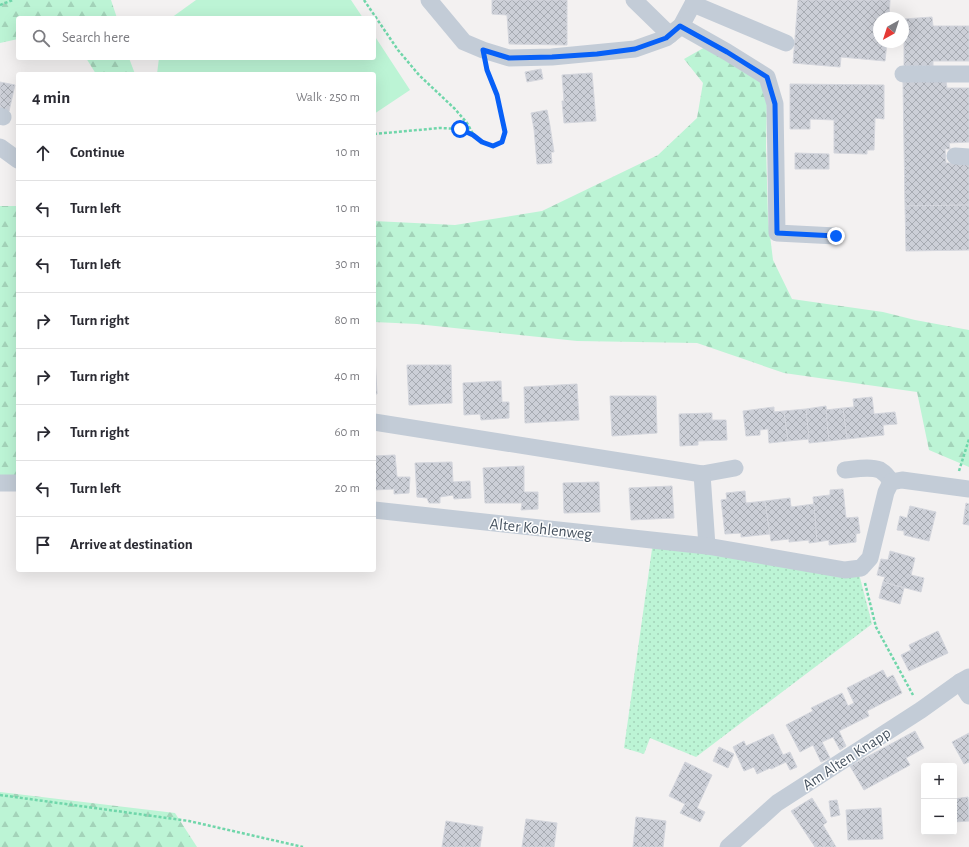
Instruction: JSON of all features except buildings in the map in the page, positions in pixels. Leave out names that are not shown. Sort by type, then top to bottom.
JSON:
[{"type":"street","points":[[429,0],[464,42],[509,58],[597,54],[635,49],[655,43],[666,38],[675,30],[694,2],[786,43]]},
{"type":"street","points":[[634,0],[675,30],[727,52],[767,77],[775,104],[777,233],[836,236]]},
{"type":"street","points":[[902,74],[969,74]]},
{"type":"street","points":[[0,147],[16,159]]},
{"type":"street","points":[[376,422],[702,474],[735,468]]},
{"type":"street","points":[[845,470],[871,468],[881,470],[891,482]]},
{"type":"street","points":[[702,474],[707,546]]},
{"type":"street","points":[[891,482],[902,480],[962,488]]},
{"type":"street","points":[[861,568],[870,558],[886,492],[891,482]]},
{"type":"street","points":[[0,483],[16,483]]},
{"type":"street","name":"Alter Kohlenweg","points":[[376,510],[707,546],[845,570],[861,568]]},
{"type":"street","points":[[964,679],[969,696]]},
{"type":"street","name":"Am Alten Knapp","points":[[728,847],[777,803],[921,710],[964,679]]},
{"type":"path","points":[[0,5],[13,0]]},
{"type":"path","points":[[364,0],[375,16]]},
{"type":"path","points":[[376,18],[398,50],[419,75],[455,109],[467,124],[473,135]]},
{"type":"path","points":[[376,134],[440,128],[460,129],[473,135],[482,142],[493,146],[502,142],[505,132],[497,95],[487,70],[483,50]]},
{"type":"path","points":[[962,488],[969,439]]},
{"type":"path","points":[[861,568],[876,627],[921,710]]},
{"type":"path","points":[[0,795],[189,821],[303,847]]},
{"type":"green space","points":[[0,0],[111,0],[116,16],[16,16],[16,39],[0,43]]},
{"type":"green space","points":[[196,0],[351,0],[362,16],[174,16]]},
{"type":"green space","points":[[376,38],[410,90],[376,113],[376,72],[157,72],[159,60],[376,60]]},
{"type":"green space","points":[[707,46],[754,71],[767,96],[766,146],[768,219],[773,260],[792,299],[883,312],[915,320],[969,330],[969,467],[929,450],[917,392],[784,373],[697,343],[577,341],[417,324],[376,322],[376,221],[455,225],[542,211],[658,155],[697,118],[703,83],[684,59]]},
{"type":"green space","points":[[87,60],[130,60],[134,72],[95,72]]},
{"type":"green space","points":[[0,206],[16,206],[16,478],[0,477]]},
{"type":"green space","points":[[653,542],[859,574],[872,624],[696,757],[650,738],[644,754],[624,748]]},
{"type":"green space","points":[[0,792],[175,813],[197,847],[0,847]]},
{"type":"route","points":[[460,129],[473,135],[482,142],[493,146],[502,142],[505,132],[497,95],[487,70],[483,50],[509,58],[597,54],[635,49],[655,43],[666,38],[680,26],[727,52],[767,77],[775,104],[777,233],[836,236]]}]
